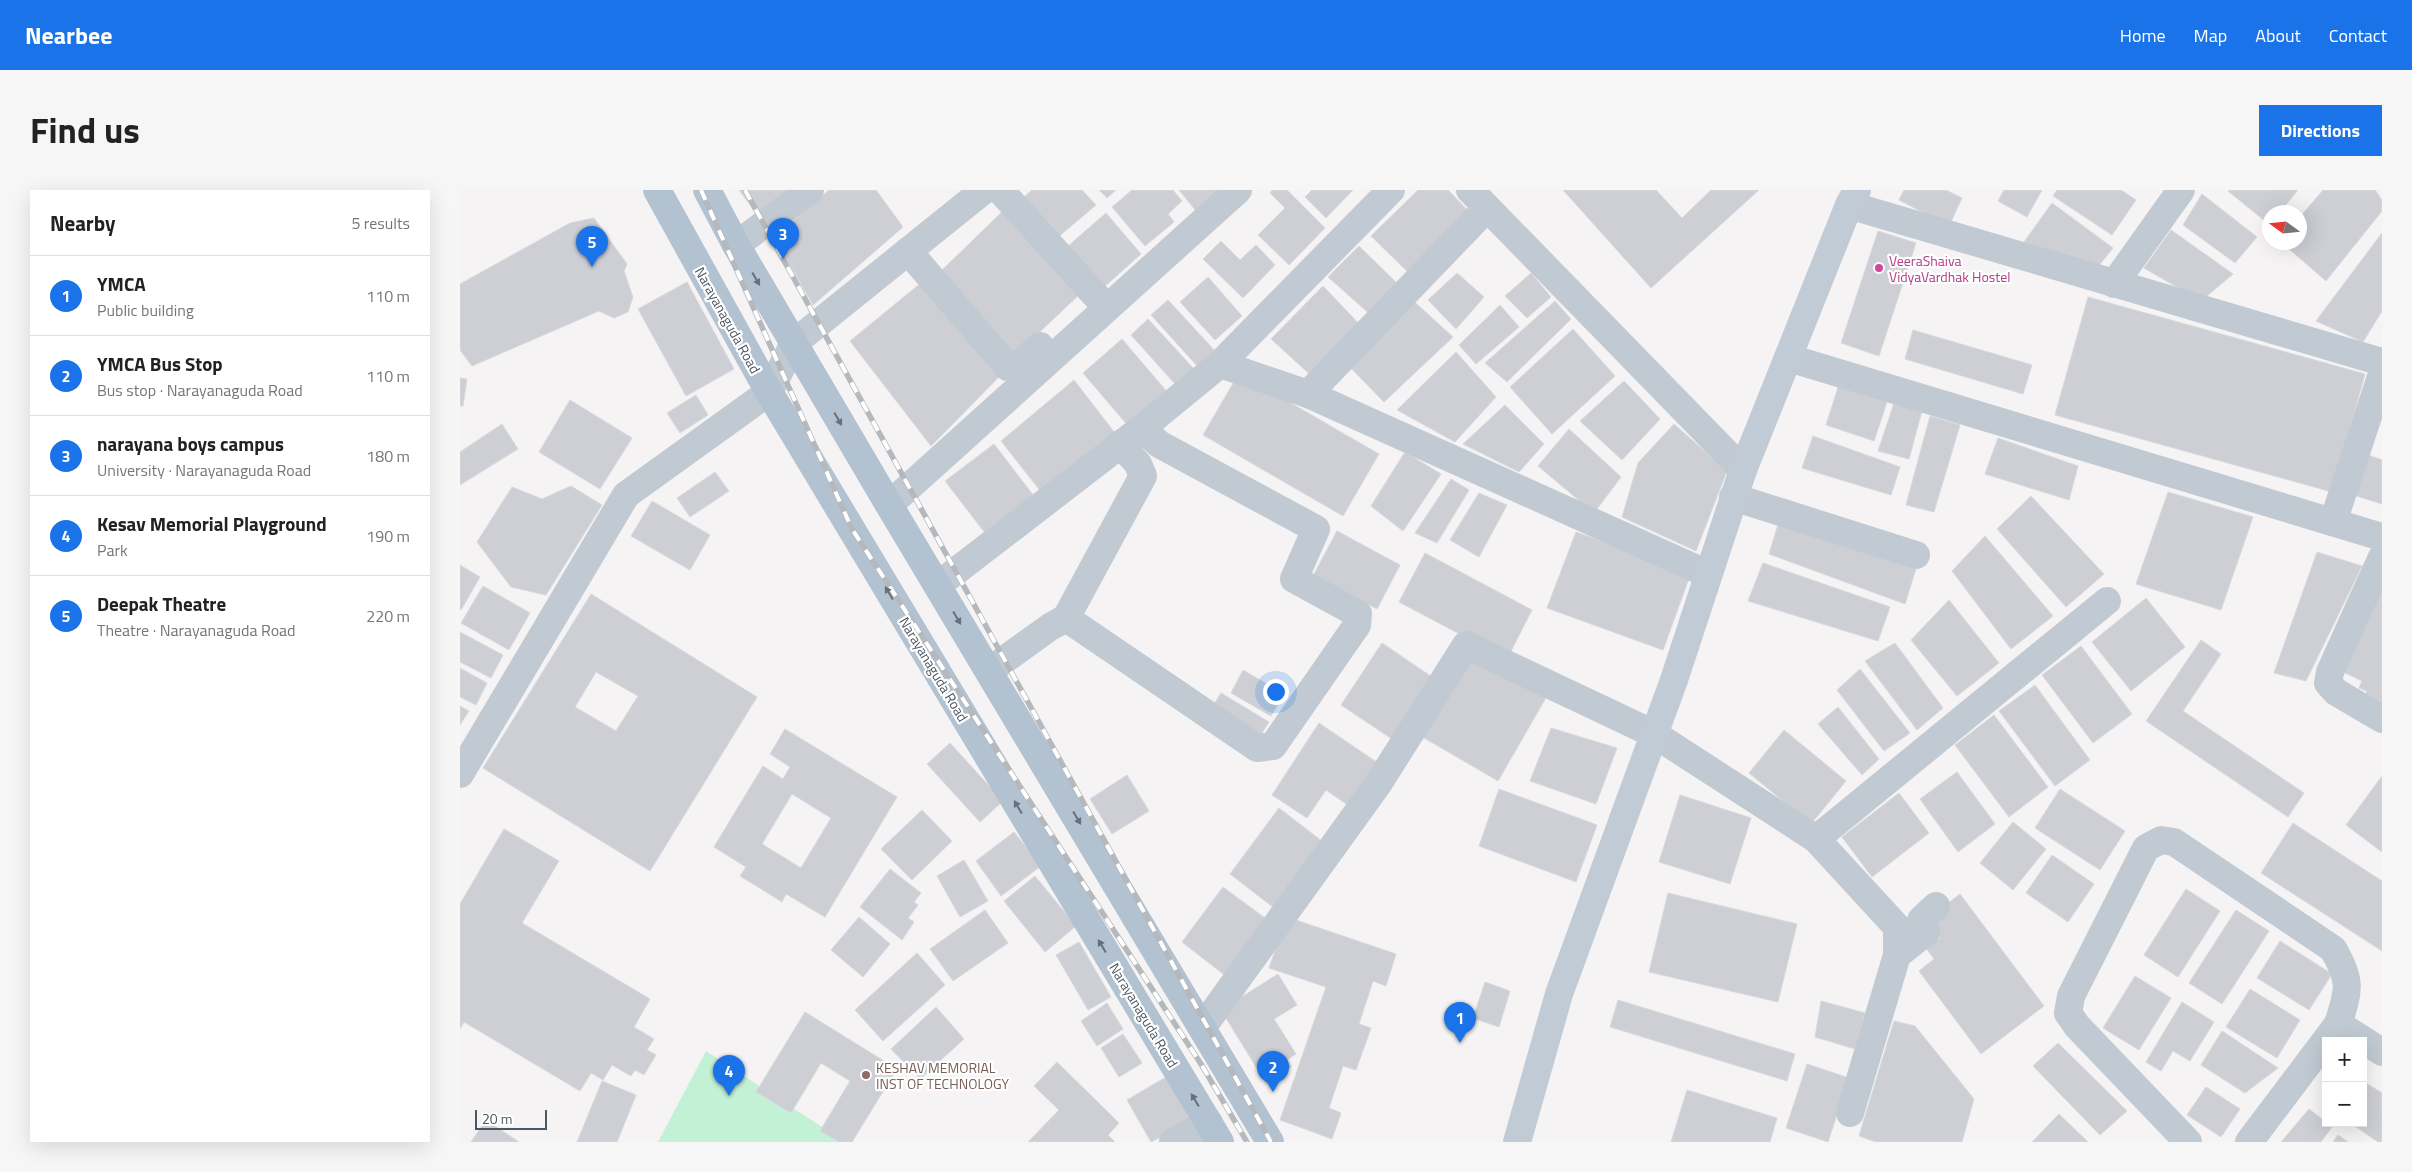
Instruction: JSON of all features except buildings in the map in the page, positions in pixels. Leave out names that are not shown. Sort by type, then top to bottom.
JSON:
[{"type":"main road","name":"Narayanaguda Road","points":[[656,190],[769,392],[1215,1132]]},
{"type":"main road","points":[[707,190],[736,245],[889,505],[1270,1142]]},
{"type":"main road","points":[[1127,988],[1164,964]]},
{"type":"street","points":[[736,245],[810,190]]},
{"type":"street","points":[[460,774],[626,495],[769,392],[794,343],[984,190]]},
{"type":"street","points":[[1000,190],[1101,302]]},
{"type":"street","points":[[908,251],[1008,367],[1015,368],[1101,302],[1238,190]]},
{"type":"street","points":[[938,585],[1142,428],[1220,364],[1391,190]]},
{"type":"street","points":[[2114,284],[2181,190]]},
{"type":"street","points":[[1517,1142],[1559,994],[1654,734],[1733,497],[1853,198],[2114,284],[2382,362]]},
{"type":"street","points":[[1308,394],[1478,199],[1743,470]]},
{"type":"street","points":[[889,505],[1101,302]]},
{"type":"street","points":[[1789,358],[2382,537]]},
{"type":"street","points":[[1220,364],[1308,394],[1708,574]]},
{"type":"street","points":[[2333,522],[2382,374]]},
{"type":"street","points":[[1066,618],[1257,748],[1273,746],[1357,625],[1358,614],[1294,579],[1316,529],[1159,444],[1142,428]]},
{"type":"street","points":[[989,671],[1050,627],[1066,618],[1143,476],[1138,464],[1120,444]]},
{"type":"street","points":[[1733,497],[1916,555]]},
{"type":"street","points":[[2382,557],[2330,672],[2328,683],[2336,692],[2382,719]]},
{"type":"street","points":[[1816,839],[2108,601]]},
{"type":"street","points":[[1202,1028],[1378,784],[1466,645],[1654,734],[1816,839],[1897,927],[1897,955],[1850,1113]]},
{"type":"street","points":[[2188,1142],[2077,1026],[2068,1013],[2071,996],[2146,848],[2161,840],[2174,842],[2334,949],[2345,968],[2348,992],[2338,1024],[2249,1142]]},
{"type":"street","points":[[1897,955],[1926,932],[1921,920],[1936,906]]},
{"type":"street","points":[[2338,1024],[2382,1052]]},
{"type":"street","points":[[1173,1142],[1215,1132]]},
{"type":"green space","points":[[706,1051],[845,1142],[658,1142]]},
{"type":"railway","points":[[701,190],[852,529],[1201,1064],[1247,1142]]},
{"type":"railway","points":[[745,190],[1271,1142]]},
{"type":"place","name":"narayana boys campus","points":[[783,259]]},
{"type":"place","name":"Deepak Theatre","points":[[592,267]]},
{"type":"place","name":"VeeraShaiva VidyaVardhak Hostel","points":[[1879,268]]},
{"type":"place","name":"YMCA","points":[[1460,1043]]},
{"type":"place","name":"KESHAV MEMORIAL INST OF TECHNOLOGY","points":[[866,1075]]},
{"type":"place","name":"YMCA Bus Stop","points":[[1273,1092]]},
{"type":"place","name":"Kesav Memorial Playground","points":[[729,1096]]}]
